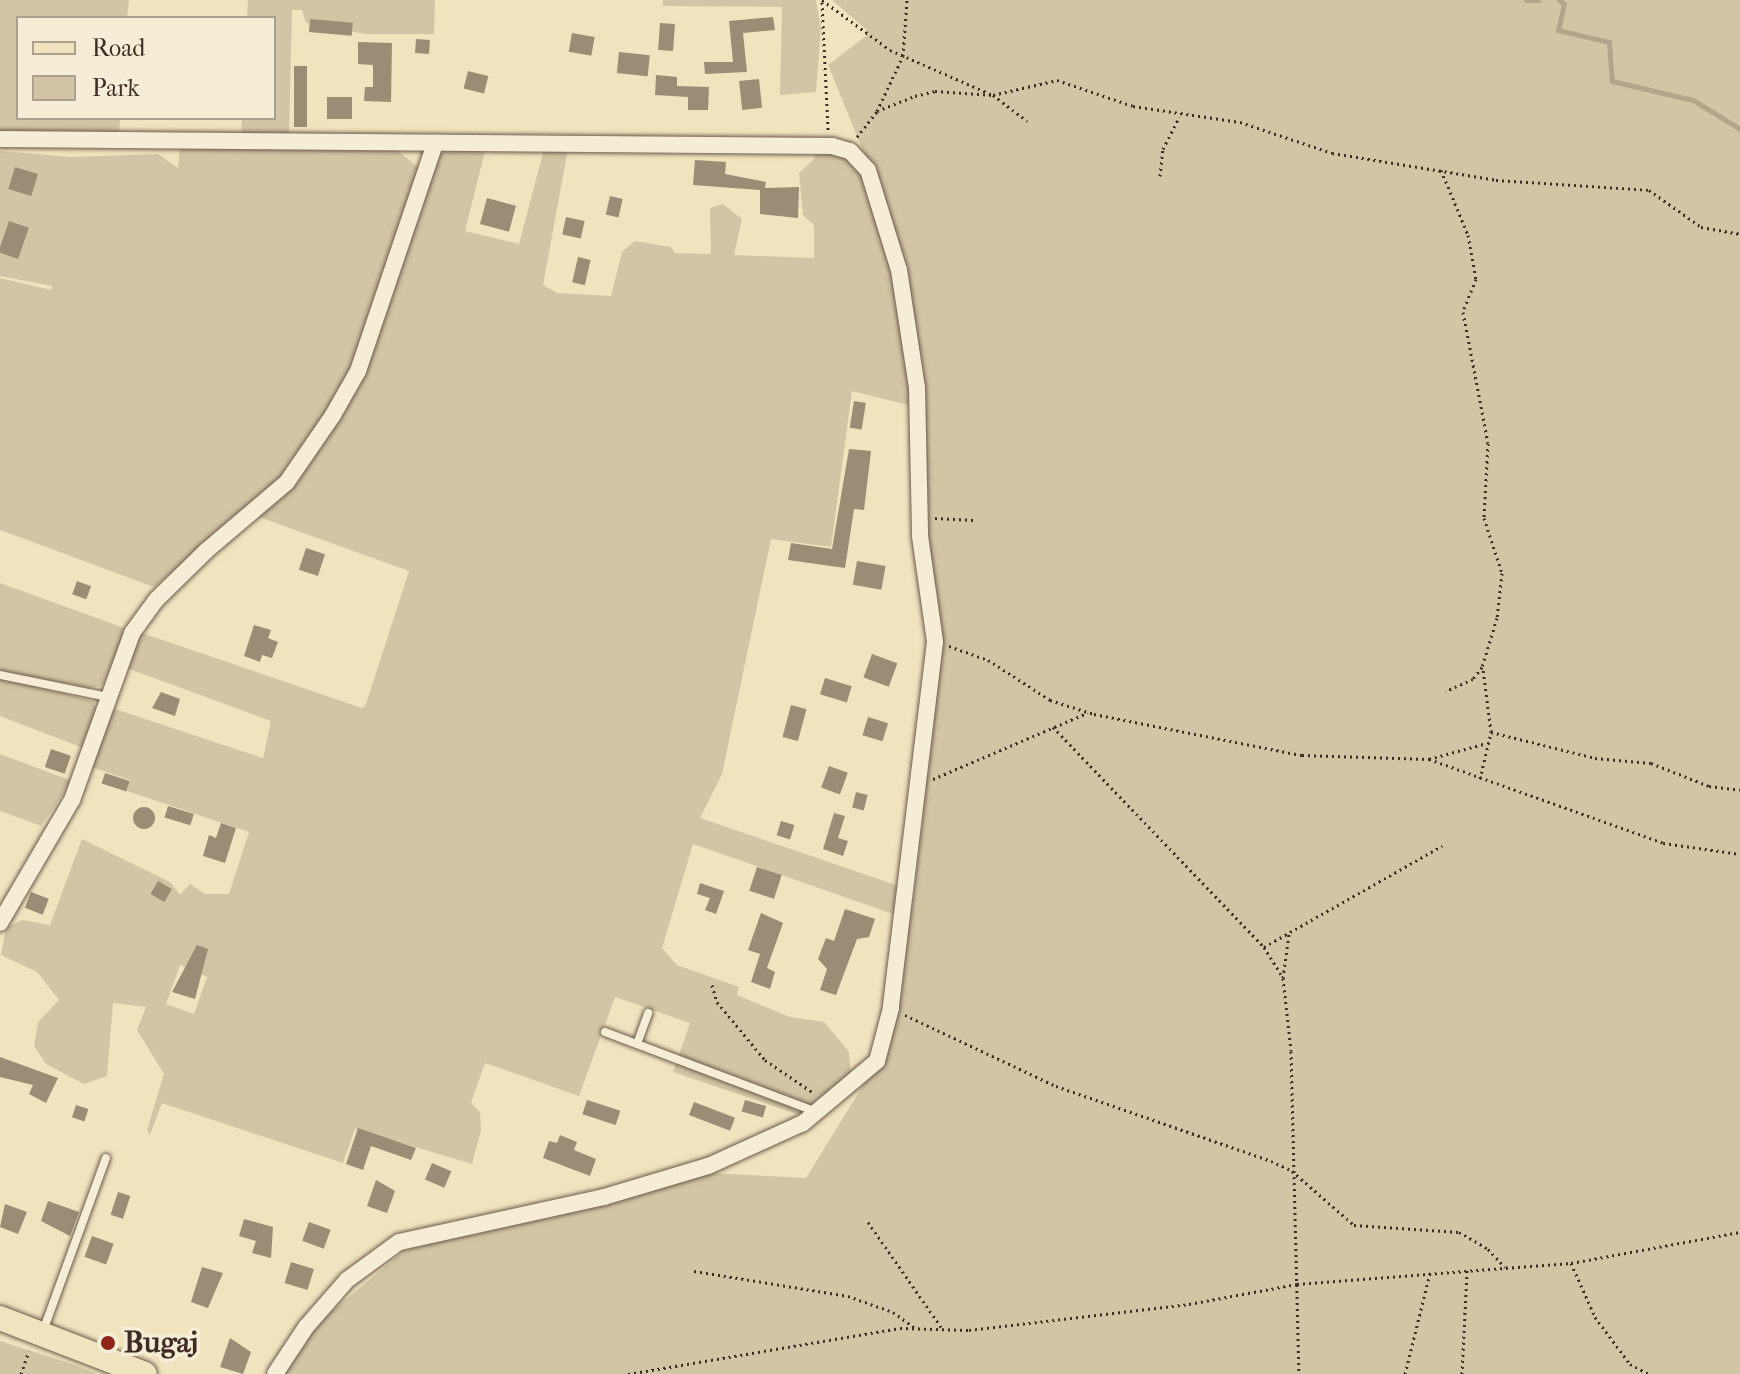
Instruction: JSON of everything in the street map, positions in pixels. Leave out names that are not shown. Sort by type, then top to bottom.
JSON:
[{"type":"main road","points":[[0,1318],[145,1374]]},
{"type":"street","points":[[0,139],[832,146],[850,151],[868,170],[911,328],[919,517],[935,642],[891,1008],[877,1061],[818,1113],[764,1143],[656,1183],[399,1242],[347,1280],[306,1327],[275,1374]]},
{"type":"street","points":[[0,923],[72,800],[132,633],[156,600],[287,482],[333,415],[358,371],[435,143]]},
{"type":"lane","points":[[0,675],[108,697]]},
{"type":"lane","points":[[637,1044],[648,1013]]},
{"type":"lane","points":[[605,1032],[818,1113]]},
{"type":"lane","points":[[40,1334],[106,1158]]},
{"type":"path","points":[[822,0],[847,23],[903,56],[993,95],[1027,121]]},
{"type":"path","points":[[822,0],[825,117],[832,146]]},
{"type":"path","points":[[850,151],[877,111],[903,56],[907,0]]},
{"type":"path","points":[[877,111],[935,91],[993,95],[1057,80],[1179,117],[1240,122],[1332,153],[1564,187],[1623,184],[1649,190],[1701,227],[1740,234]]},
{"type":"path","points":[[1160,176],[1163,149],[1179,117]]},
{"type":"path","points":[[1441,170],[1468,235],[1476,279],[1463,312],[1488,443],[1484,518],[1502,573],[1497,618],[1482,667],[1473,679],[1446,691]]},
{"type":"path","points":[[919,517],[974,520]]},
{"type":"path","points":[[935,642],[976,655],[1050,700],[1088,712],[1302,755],[1429,759],[1489,743]]},
{"type":"path","points":[[1480,779],[1491,732],[1491,703],[1482,667]]},
{"type":"path","points":[[917,781],[974,765],[1088,712]]},
{"type":"path","points":[[1053,727],[1264,947],[1283,978]]},
{"type":"path","points":[[1491,732],[1582,756],[1651,763],[1709,786],[1740,790]]},
{"type":"path","points":[[1429,759],[1663,843],[1740,854]]},
{"type":"path","points":[[1264,947],[1442,846]]},
{"type":"path","points":[[1289,934],[1283,978],[1291,1051],[1299,1374]]},
{"type":"path","points":[[712,985],[717,1002],[765,1060],[796,1083],[835,1100]]},
{"type":"path","points":[[891,1008],[1056,1086],[1292,1171],[1354,1225],[1459,1232],[1488,1249],[1505,1267]]},
{"type":"path","points":[[868,1222],[941,1327]]},
{"type":"path","points":[[628,1374],[915,1328],[969,1330],[1098,1315],[1297,1284],[1571,1263],[1740,1232]]},
{"type":"path","points":[[1571,1263],[1595,1317],[1630,1364],[1649,1374]]},
{"type":"path","points":[[1462,1374],[1467,1270]]},
{"type":"path","points":[[694,1271],[848,1296],[893,1312],[915,1328]]},
{"type":"path","points":[[1405,1374],[1430,1273]]},
{"type":"path","points":[[21,1374],[40,1334]]},
{"type":"green space","points":[[0,0],[129,0],[127,16],[16,16],[16,120],[120,120],[119,133],[0,133]]},
{"type":"green space","points":[[248,0],[435,0],[434,34],[365,34],[306,23],[302,10],[292,10],[289,134],[241,134],[242,120],[276,120],[276,16],[247,16]]},
{"type":"green space","points":[[663,0],[816,0],[821,28],[816,92],[780,95],[782,7],[663,6]]},
{"type":"green space","points":[[832,0],[1740,0],[1740,1374],[283,1374],[308,1331],[404,1251],[485,1225],[710,1173],[806,1178],[878,1061],[914,893],[941,648],[925,554],[924,396],[869,165],[828,65],[866,36],[867,30]]},
{"type":"green space","points":[[180,147],[394,148],[419,168],[358,352],[334,405],[282,479],[154,587],[0,530],[0,278],[51,290],[52,286],[0,276],[0,151],[71,157],[158,154],[178,168]]},
{"type":"green space","points":[[486,147],[465,231],[519,244],[544,149],[568,149],[543,285],[557,293],[611,296],[622,252],[635,241],[671,247],[675,253],[711,254],[710,208],[723,204],[742,219],[734,255],[814,258],[814,225],[803,215],[799,173],[815,158],[815,150],[839,151],[858,164],[887,243],[912,406],[852,391],[831,547],[771,539],[722,774],[700,818],[899,886],[896,915],[693,844],[662,948],[677,965],[739,987],[737,995],[790,1017],[824,1022],[849,1052],[851,1075],[818,1107],[797,1114],[673,1072],[690,1023],[615,997],[579,1096],[485,1063],[471,1103],[480,1112],[481,1130],[472,1164],[355,1129],[343,1163],[162,1103],[150,1135],[147,1130],[164,1074],[137,1030],[146,1007],[113,1003],[107,1076],[84,1084],[46,1064],[34,1046],[38,1022],[59,1000],[37,972],[1,955],[6,928],[22,920],[50,925],[82,839],[170,882],[180,895],[190,884],[205,894],[229,894],[249,832],[127,791],[130,780],[92,767],[112,708],[263,758],[271,721],[124,667],[139,632],[362,708],[366,704],[409,571],[256,516],[280,498],[326,438],[434,161],[447,149]],"holes":[[[180,965],[207,977],[194,1014],[166,1004]]]},
{"type":"green space","points":[[0,583],[127,629],[103,685],[90,688],[0,671]]},
{"type":"green space","points":[[0,678],[93,701],[97,712],[86,749],[0,716]]},
{"type":"green space","points":[[0,754],[72,781],[41,826],[0,811]]},
{"type":"green space","points":[[0,1341],[78,1366],[97,1374],[0,1374]]},
{"type":"building","points":[[773,17],[775,30],[743,33],[747,72],[705,74],[704,62],[733,62],[729,21]]},
{"type":"building","points":[[310,19],[353,23],[352,36],[309,32]]},
{"type":"building","points":[[660,23],[675,24],[673,51],[658,50]]},
{"type":"building","points":[[572,33],[595,37],[591,56],[569,52]]},
{"type":"building","points":[[416,39],[430,40],[429,54],[415,53]]},
{"type":"building","points":[[358,42],[392,43],[391,102],[364,101],[365,87],[373,87],[373,65],[358,64]]},
{"type":"building","points":[[619,52],[650,55],[648,76],[617,73]]},
{"type":"building","points":[[294,66],[307,66],[307,127],[294,127]]},
{"type":"building","points":[[468,71],[488,76],[484,94],[464,88]]},
{"type":"building","points":[[656,75],[677,77],[677,86],[709,87],[708,110],[688,110],[688,97],[655,95]]},
{"type":"building","points":[[759,79],[762,108],[742,110],[739,81]]},
{"type":"building","points":[[327,97],[352,97],[352,119],[327,119]]},
{"type":"building","points":[[695,160],[726,162],[725,174],[766,182],[765,188],[799,187],[798,218],[760,214],[760,190],[693,185]]},
{"type":"building","points":[[15,167],[38,174],[31,196],[8,189]]},
{"type":"building","points":[[610,196],[623,199],[618,217],[606,215]]},
{"type":"building","points":[[487,198],[516,206],[509,232],[480,224]]},
{"type":"building","points":[[566,217],[585,221],[581,239],[562,235]]},
{"type":"building","points":[[9,221],[29,228],[18,259],[0,253]]},
{"type":"building","points":[[578,257],[591,260],[585,285],[572,282]]},
{"type":"building","points":[[854,401],[866,403],[862,430],[850,428]]},
{"type":"building","points":[[849,449],[871,451],[864,510],[854,509],[845,568],[788,560],[791,543],[832,549]]},
{"type":"building","points":[[306,548],[325,554],[318,576],[299,570]]},
{"type":"building","points":[[857,561],[886,566],[881,590],[853,585]]},
{"type":"building","points":[[77,581],[91,586],[86,599],[72,594]]},
{"type":"building","points":[[254,625],[271,630],[268,638],[278,642],[272,658],[262,655],[260,662],[244,656]]},
{"type":"building","points":[[872,654],[897,663],[889,687],[863,677]]},
{"type":"building","points":[[825,678],[852,686],[847,702],[820,694]]},
{"type":"building","points":[[161,692],[180,699],[175,716],[152,708]]},
{"type":"building","points":[[791,705],[806,709],[798,741],[782,737]]},
{"type":"building","points":[[868,717],[888,723],[883,741],[862,735]]},
{"type":"building","points":[[51,749],[71,756],[65,774],[45,767]]},
{"type":"building","points":[[829,766],[848,773],[840,794],[821,788]]},
{"type":"building","points":[[105,773],[130,781],[126,791],[102,783]]},
{"type":"building","points":[[856,792],[868,795],[864,810],[852,808]]},
{"type":"building","points":[[168,806],[194,814],[190,825],[164,817]]},
{"type":"building","points":[[140,807],[148,807],[155,818],[148,829],[140,829],[133,822],[133,814]]},
{"type":"building","points":[[834,813],[845,816],[838,838],[848,841],[843,856],[823,849]]},
{"type":"building","points":[[781,821],[794,825],[790,839],[777,835]]},
{"type":"building","points":[[221,823],[236,828],[225,863],[203,856],[209,835],[216,838]]},
{"type":"building","points":[[757,867],[782,875],[774,899],[749,891]]},
{"type":"building","points":[[158,881],[172,889],[164,902],[150,894]]},
{"type":"building","points":[[700,883],[724,891],[716,914],[705,910],[710,898],[697,894]]},
{"type":"building","points":[[31,892],[49,899],[43,915],[25,908]]},
{"type":"building","points":[[845,909],[875,919],[869,937],[857,939],[836,995],[820,990],[827,969],[818,959],[826,938],[834,941]]},
{"type":"building","points":[[761,913],[783,923],[767,968],[775,972],[770,989],[751,982],[760,954],[748,950]]},
{"type":"building","points":[[197,945],[208,949],[195,999],[172,992]]},
{"type":"building","points":[[0,1057],[58,1078],[46,1103],[29,1094],[33,1085],[0,1077]]},
{"type":"building","points":[[587,1100],[620,1111],[616,1125],[582,1114]]},
{"type":"building","points":[[745,1100],[766,1106],[763,1118],[742,1112]]},
{"type":"building","points":[[694,1102],[735,1118],[730,1131],[689,1115]]},
{"type":"building","points":[[76,1105],[88,1109],[84,1121],[72,1117]]},
{"type":"building","points":[[358,1128],[416,1148],[411,1160],[371,1146],[363,1170],[346,1164]]},
{"type":"building","points":[[560,1135],[577,1142],[574,1150],[596,1159],[590,1176],[543,1158],[549,1141],[557,1143]]},
{"type":"building","points":[[432,1163],[451,1171],[444,1188],[425,1180]]},
{"type":"building","points":[[376,1180],[395,1191],[387,1213],[367,1206]]},
{"type":"building","points":[[118,1192],[130,1196],[123,1219],[111,1215]]},
{"type":"building","points":[[48,1201],[79,1212],[70,1236],[41,1221]]},
{"type":"building","points":[[5,1204],[27,1212],[18,1234],[0,1227]]},
{"type":"building","points":[[244,1219],[273,1227],[271,1258],[252,1253],[256,1241],[239,1236]]},
{"type":"building","points":[[309,1222],[331,1230],[324,1249],[302,1241]]},
{"type":"building","points":[[92,1236],[114,1244],[106,1265],[84,1257]]},
{"type":"building","points":[[291,1262],[314,1269],[308,1290],[285,1283]]},
{"type":"building","points":[[202,1267],[223,1273],[208,1308],[191,1302]]},
{"type":"building","points":[[230,1338],[251,1352],[243,1374],[220,1367]]},
{"type":"waterway","points":[[1526,0],[1538,0]]},
{"type":"waterway","points":[[1559,0],[1564,4],[1558,30],[1609,42],[1612,81],[1693,100],[1740,129]]},
{"type":"place","name":"Bugaj","points":[[108,1343]]}]
